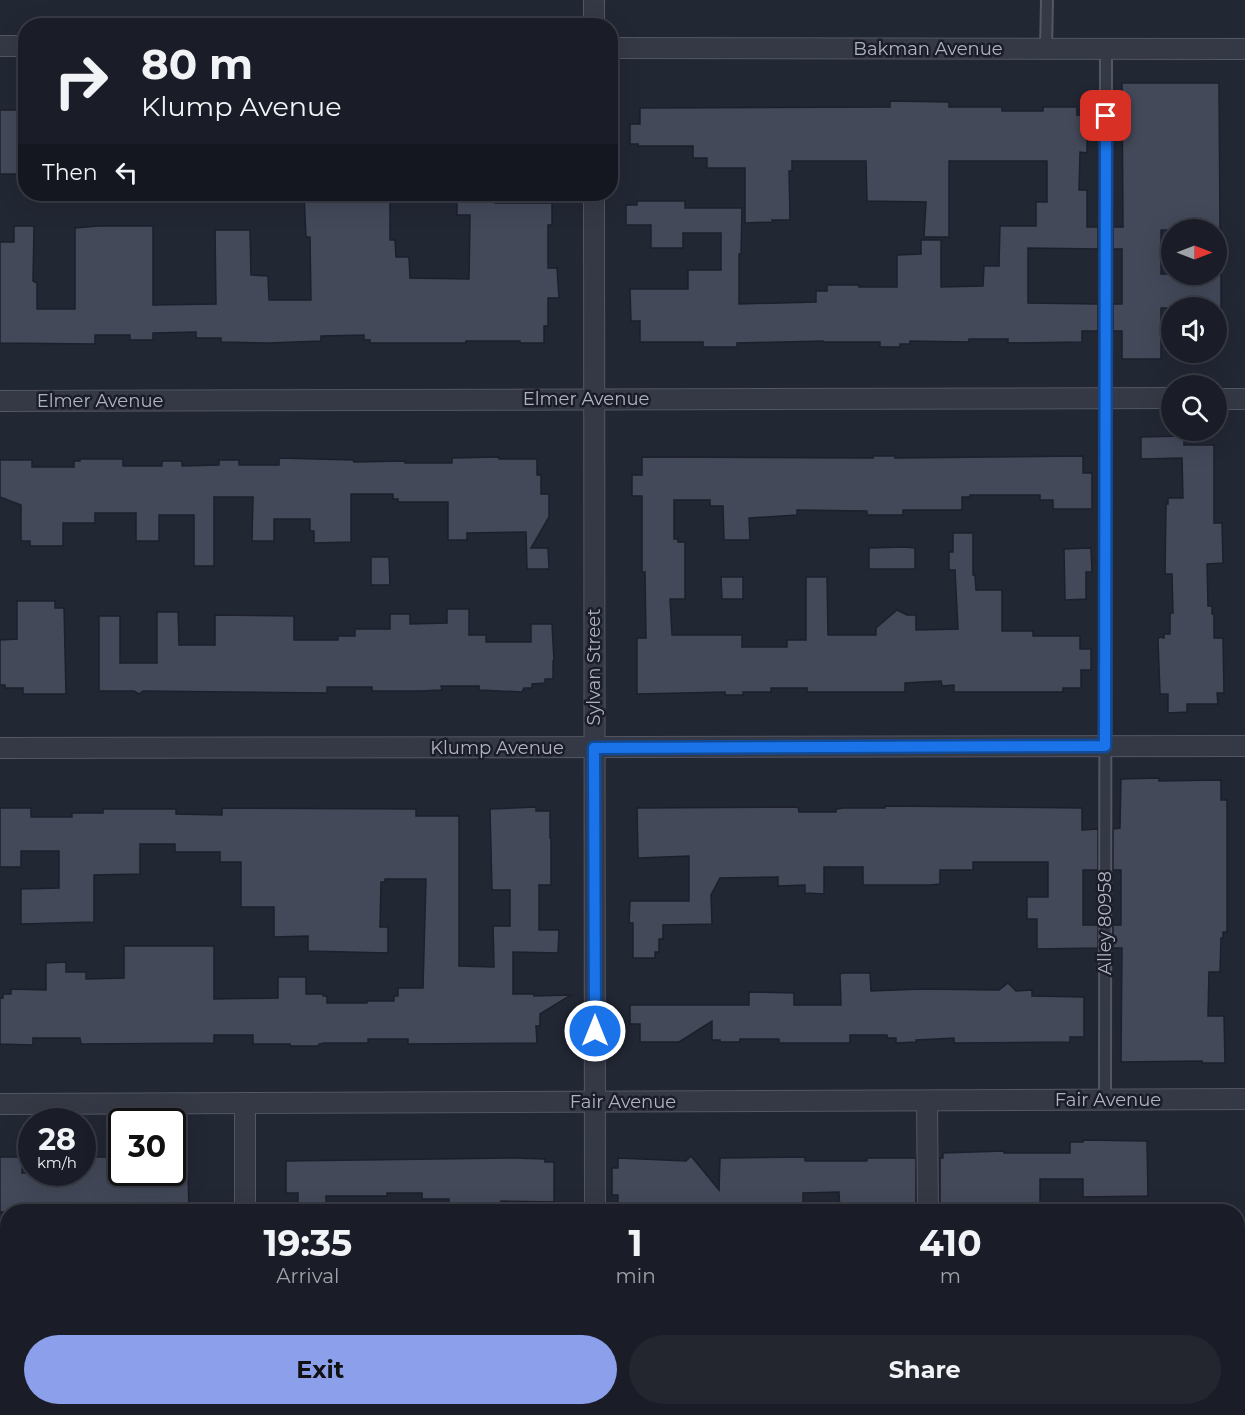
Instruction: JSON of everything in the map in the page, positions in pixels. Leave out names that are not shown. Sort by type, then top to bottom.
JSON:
[{"type":"street","points":[[594,0],[594,18]]},
{"type":"street","points":[[0,46],[18,46]]},
{"type":"street","name":"Bakman Avenue","points":[[618,48],[1245,49]]},
{"type":"street","name":"Sylvan Street","points":[[594,201],[595,1204]]},
{"type":"street","name":"Elmer Avenue","points":[[0,401],[1161,398]]},
{"type":"street","points":[[1227,399],[1245,399]]},
{"type":"street","name":"Klump Avenue","points":[[0,748],[1245,746]]},
{"type":"street","name":"Fair Avenue","points":[[0,1104],[1245,1099]]},
{"type":"street","points":[[927,1101],[928,1204]]},
{"type":"street","points":[[245,1103],[245,1204]]},
{"type":"lane","points":[[1046,49],[1047,0]]},
{"type":"lane","name":"Alley 80958","points":[[1105,1100],[1106,50]]},
{"type":"building","points":[[1122,83],[1219,83],[1220,219],[1161,219],[1161,285],[1221,285],[1221,297],[1161,297],[1161,359],[1122,359],[1122,331],[1113,331],[1113,304],[1122,304],[1122,249],[1113,249],[1113,227],[1123,227]]},
{"type":"building","points":[[890,101],[949,102],[949,107],[1002,107],[1002,111],[1043,111],[1043,107],[1077,107],[1077,115],[1087,115],[1087,153],[1080,152],[1079,190],[1087,190],[1087,227],[1098,227],[1098,249],[1028,248],[1028,303],[1098,304],[1098,331],[1082,331],[1082,342],[1008,343],[1008,339],[969,339],[969,342],[910,341],[910,344],[900,344],[900,347],[880,347],[880,342],[737,343],[737,347],[703,347],[703,342],[640,342],[640,321],[631,321],[630,289],[688,289],[688,270],[721,270],[721,233],[683,233],[683,248],[651,248],[651,225],[626,225],[626,205],[637,205],[637,201],[685,201],[685,208],[742,208],[739,304],[816,302],[816,291],[827,291],[827,285],[897,287],[897,255],[921,254],[921,240],[941,240],[941,287],[983,286],[984,266],[999,266],[1000,226],[1036,226],[1036,202],[1047,202],[1047,161],[949,161],[949,237],[924,237],[926,202],[867,201],[866,161],[792,161],[792,171],[789,171],[790,220],[745,223],[745,168],[707,168],[707,158],[693,158],[693,146],[630,144],[630,124],[640,124],[640,108],[890,107]]},
{"type":"building","points":[[0,110],[18,110],[18,174],[0,174]]},
{"type":"building","points":[[304,201],[390,201],[390,240],[395,240],[396,257],[409,257],[410,278],[469,279],[470,215],[457,215],[457,201],[552,203],[552,225],[548,225],[548,268],[557,268],[559,298],[548,298],[548,326],[544,326],[544,343],[466,341],[466,343],[370,343],[370,340],[364,340],[364,335],[321,336],[321,341],[221,342],[221,338],[196,338],[196,332],[153,333],[153,340],[130,340],[130,335],[95,335],[95,344],[0,343],[0,242],[14,242],[14,226],[34,226],[33,281],[37,283],[37,309],[75,309],[75,228],[153,226],[153,305],[216,304],[215,230],[250,230],[251,275],[268,276],[269,300],[311,300],[310,237],[306,237]]},
{"type":"building","points":[[1141,437],[1161,437],[1161,441],[1184,441],[1184,445],[1214,445],[1214,523],[1222,523],[1223,563],[1207,564],[1208,606],[1212,606],[1212,614],[1214,614],[1214,638],[1223,638],[1224,693],[1217,693],[1218,704],[1187,704],[1187,712],[1168,713],[1168,694],[1160,694],[1158,639],[1164,638],[1164,634],[1170,634],[1170,613],[1173,613],[1172,574],[1165,574],[1166,504],[1168,504],[1168,498],[1183,498],[1182,458],[1141,459]]},
{"type":"building","points":[[873,456],[895,456],[895,458],[1083,456],[1083,473],[1092,473],[1092,509],[1053,509],[1053,500],[1040,500],[1040,495],[970,495],[970,497],[962,497],[962,510],[903,510],[903,515],[867,515],[867,511],[797,510],[797,515],[749,518],[750,540],[724,540],[723,506],[710,506],[710,500],[674,500],[674,539],[678,539],[678,542],[685,542],[685,599],[670,599],[672,635],[742,635],[742,647],[787,647],[787,640],[806,640],[806,577],[827,577],[828,635],[876,635],[876,628],[897,610],[907,615],[916,615],[916,630],[958,629],[955,570],[949,570],[949,552],[953,552],[953,533],[973,533],[973,575],[975,575],[976,590],[1002,590],[1002,631],[1033,631],[1033,636],[1080,636],[1080,649],[1091,649],[1091,670],[1081,670],[1081,688],[1063,688],[1063,692],[954,692],[954,685],[942,686],[941,681],[905,683],[905,692],[807,692],[807,688],[771,688],[771,692],[743,692],[743,695],[725,695],[725,692],[637,694],[637,638],[646,638],[645,572],[642,572],[642,496],[632,496],[632,475],[642,475],[642,457],[873,458]]},
{"type":"building","points":[[499,457],[499,459],[537,459],[537,475],[541,475],[541,494],[549,494],[549,517],[531,548],[548,548],[549,569],[527,569],[526,532],[467,533],[467,540],[448,540],[448,502],[398,502],[398,499],[393,499],[393,494],[351,494],[351,542],[314,543],[314,531],[310,531],[310,519],[274,519],[274,541],[252,541],[253,497],[214,497],[214,566],[194,566],[194,515],[159,515],[159,541],[136,541],[136,513],[95,513],[95,523],[63,523],[63,546],[30,546],[30,541],[21,541],[21,505],[0,497],[0,460],[32,460],[32,467],[74,467],[74,461],[80,461],[80,459],[123,459],[123,466],[162,466],[162,461],[182,461],[182,466],[219,465],[219,460],[239,460],[239,465],[279,465],[279,458],[353,460],[354,462],[452,463],[452,458]]},
{"type":"building","points":[[869,548],[915,548],[915,569],[869,569]]},
{"type":"building","points":[[1091,548],[1092,572],[1086,572],[1086,599],[1065,600],[1064,549]]},
{"type":"building","points":[[371,557],[389,557],[390,585],[371,585]]},
{"type":"building","points":[[721,577],[743,577],[743,599],[722,599]]},
{"type":"building","points":[[17,601],[55,601],[55,608],[64,608],[66,694],[23,694],[23,688],[5,688],[5,685],[0,685],[0,640],[17,639]]},
{"type":"building","points":[[447,609],[469,609],[469,635],[486,635],[486,642],[531,642],[531,624],[552,624],[553,679],[545,679],[545,683],[532,684],[532,688],[524,688],[522,692],[479,690],[479,686],[441,686],[442,690],[420,691],[372,691],[372,687],[327,687],[327,693],[143,691],[139,694],[134,691],[99,691],[99,616],[120,616],[120,663],[157,663],[157,612],[178,612],[179,645],[215,645],[215,615],[294,616],[294,640],[338,640],[338,636],[355,636],[355,629],[390,629],[390,614],[410,614],[410,624],[447,623]]},
{"type":"building","points":[[1159,778],[1159,781],[1221,780],[1221,800],[1227,800],[1227,932],[1223,932],[1223,938],[1221,938],[1220,972],[1209,972],[1208,1016],[1224,1016],[1225,1063],[1121,1062],[1122,948],[1113,948],[1113,925],[1121,925],[1121,870],[1113,870],[1113,829],[1120,828],[1121,779]]},
{"type":"building","points":[[885,806],[1082,808],[1082,830],[1098,829],[1098,870],[1083,870],[1083,925],[1098,925],[1098,948],[1037,949],[1037,919],[1027,919],[1027,897],[1048,897],[1048,862],[973,862],[973,870],[940,870],[940,884],[930,885],[863,885],[863,867],[824,867],[824,894],[805,893],[805,885],[778,886],[778,877],[720,878],[711,895],[712,924],[663,925],[663,939],[659,939],[659,952],[655,952],[655,958],[633,958],[633,923],[629,923],[630,901],[689,901],[689,856],[638,858],[637,808],[798,807],[799,812],[836,812],[836,809],[843,808],[885,808]]},
{"type":"building","points":[[536,807],[536,811],[550,811],[551,838],[551,885],[539,885],[539,930],[559,930],[558,953],[513,952],[513,994],[571,995],[540,1014],[540,1026],[536,1026],[537,1043],[408,1044],[408,1039],[368,1039],[368,1043],[290,1046],[290,1044],[253,1044],[253,1035],[214,1035],[214,1043],[81,1044],[80,1038],[33,1038],[33,1045],[0,1044],[0,998],[3,998],[3,994],[11,994],[11,989],[46,990],[46,963],[66,962],[66,972],[86,972],[86,979],[124,978],[124,946],[214,946],[214,999],[278,998],[278,977],[306,977],[306,994],[323,994],[327,996],[327,1003],[394,1001],[394,996],[398,996],[398,988],[423,988],[426,879],[385,879],[385,882],[381,882],[380,927],[388,927],[388,953],[308,951],[308,936],[274,937],[274,907],[241,907],[241,862],[220,862],[220,852],[175,852],[175,844],[140,844],[140,874],[94,875],[94,922],[21,924],[21,889],[59,888],[59,851],[21,851],[21,867],[0,867],[0,808],[31,808],[31,817],[72,817],[72,813],[103,813],[103,809],[176,809],[176,814],[222,815],[222,808],[416,809],[416,816],[459,816],[459,966],[494,967],[493,926],[510,926],[510,890],[492,890],[490,809]]},
{"type":"building","points":[[870,973],[871,991],[999,990],[1008,983],[1016,991],[1032,990],[1032,996],[1084,997],[1084,1037],[1070,1037],[1070,1042],[954,1043],[954,1038],[896,1043],[896,1038],[887,1038],[887,1035],[850,1035],[850,1043],[779,1043],[779,1039],[740,1039],[740,1042],[720,1042],[720,1040],[712,1040],[712,1021],[679,1042],[640,1042],[640,1024],[630,1024],[630,1005],[749,1005],[749,992],[794,993],[794,1005],[841,1005],[840,974]]},
{"type":"building","points":[[1083,1140],[1147,1141],[1148,1196],[1083,1197],[1083,1179],[1040,1179],[1040,1204],[940,1204],[940,1158],[943,1158],[943,1153],[1004,1151],[1004,1153],[1070,1153],[1070,1142],[1083,1142]]},
{"type":"building","points":[[691,1156],[719,1190],[720,1158],[805,1157],[805,1161],[867,1161],[867,1158],[916,1158],[916,1204],[840,1204],[839,1192],[803,1193],[803,1204],[618,1204],[618,1195],[612,1195],[612,1168],[618,1168],[618,1158],[686,1161]]},
{"type":"building","points":[[0,1157],[18,1157],[18,1186],[96,1186],[96,1157],[108,1157],[108,1186],[186,1186],[186,1174],[188,1174],[189,1204],[0,1204]]},
{"type":"building","points":[[545,1159],[545,1162],[554,1162],[554,1202],[501,1201],[501,1204],[449,1204],[449,1199],[422,1199],[422,1193],[387,1193],[387,1196],[326,1196],[326,1204],[298,1204],[298,1193],[286,1193],[286,1161]]},
{"type":"route","points":[[595,1031],[594,748],[1105,746],[1106,116]]}]
